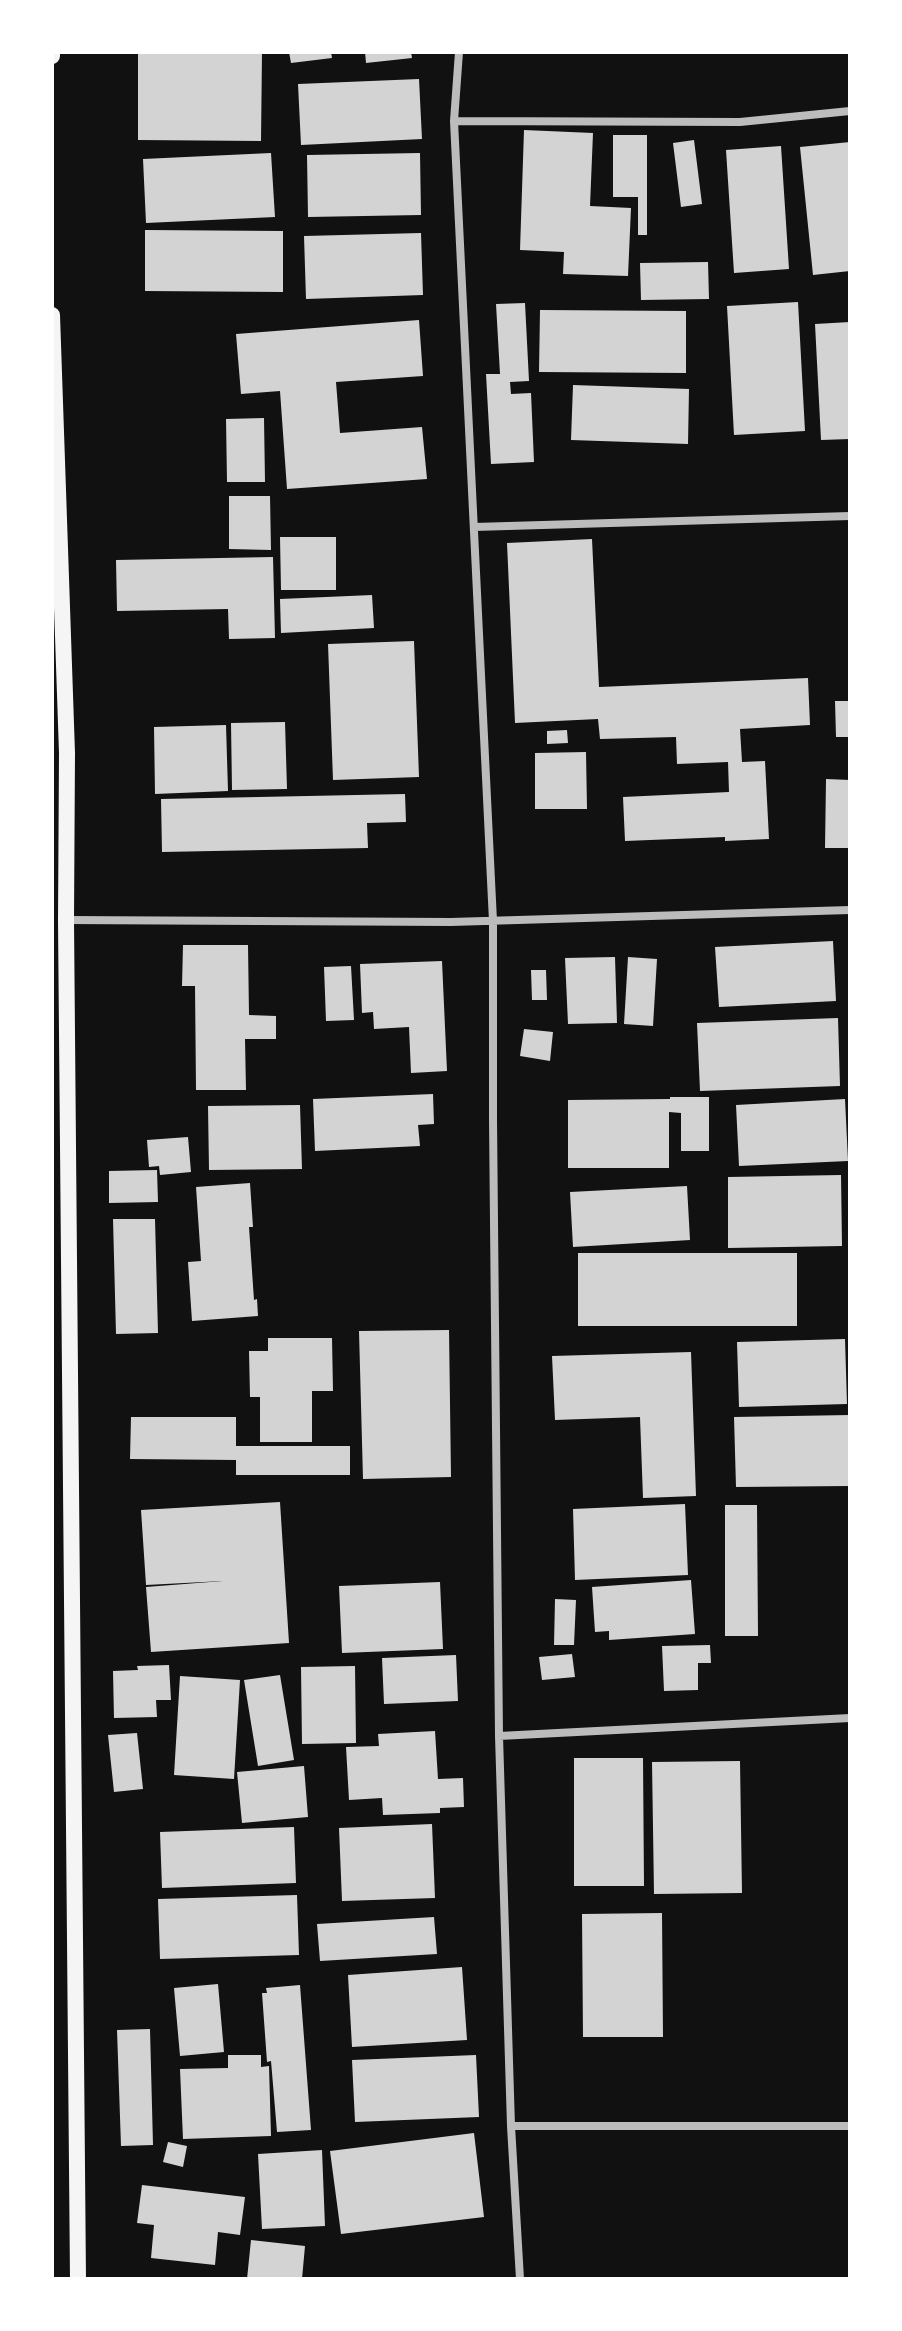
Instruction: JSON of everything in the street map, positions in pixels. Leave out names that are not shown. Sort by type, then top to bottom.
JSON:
[{"type":"main road","points":[[52,315],[66,920],[60,1016],[78,2279]]},
{"type":"street","points":[[459,52],[454,121],[493,921],[499,1736],[511,2126],[520,2279]]},
{"type":"street","points":[[454,121],[740,122],[850,111]]},
{"type":"street","points":[[474,527],[850,516]]},
{"type":"street","points":[[66,920],[493,921],[850,910]]},
{"type":"street","points":[[499,1736],[850,1718]]},
{"type":"street","points":[[511,2126],[850,2126]]},
{"type":"building","points":[[138,52],[262,52],[261,141],[138,140]]},
{"type":"building","points":[[289,52],[331,52],[332,58],[291,63]]},
{"type":"building","points":[[365,52],[411,52],[412,58],[366,63]]},
{"type":"building","points":[[419,79],[422,139],[301,145],[298,84]]},
{"type":"building","points":[[524,130],[593,133],[590,206],[631,208],[628,276],[563,274],[564,252],[520,250]]},
{"type":"building","points":[[613,135],[647,135],[647,235],[638,235],[638,197],[613,197]]},
{"type":"building","points":[[694,140],[702,204],[681,207],[673,143]]},
{"type":"building","points":[[850,142],[850,271],[813,275],[800,147]]},
{"type":"building","points":[[781,146],[789,269],[734,273],[726,150]]},
{"type":"building","points":[[271,153],[275,217],[146,223],[143,159]]},
{"type":"building","points":[[420,153],[421,215],[308,217],[307,155]]},
{"type":"building","points":[[145,230],[283,231],[283,292],[145,291]]},
{"type":"building","points":[[421,233],[423,295],[306,299],[304,236]]},
{"type":"building","points":[[708,262],[709,299],[641,300],[640,263]]},
{"type":"building","points":[[798,302],[805,431],[734,435],[727,306]]},
{"type":"building","points":[[525,303],[529,381],[510,382],[511,394],[531,393],[534,462],[491,464],[486,374],[500,374],[496,304]]},
{"type":"building","points":[[540,310],[686,311],[686,373],[539,372]]},
{"type":"building","points":[[419,320],[423,376],[336,382],[340,433],[422,427],[427,479],[287,489],[280,391],[241,394],[236,334]]},
{"type":"building","points":[[850,322],[850,439],[821,440],[815,324]]},
{"type":"building","points":[[573,385],[689,389],[688,444],[571,440]]},
{"type":"building","points":[[264,418],[265,482],[227,482],[226,419]]},
{"type":"building","points":[[229,496],[270,496],[271,550],[229,549]]},
{"type":"building","points":[[280,537],[336,537],[336,590],[281,590]]},
{"type":"building","points":[[592,539],[599,687],[808,678],[810,725],[740,729],[742,762],[765,761],[769,839],[725,841],[725,837],[625,841],[623,797],[729,792],[728,762],[677,764],[676,737],[600,739],[598,719],[515,723],[507,543]]},
{"type":"building","points":[[273,557],[275,638],[229,639],[228,609],[117,611],[116,560]]},
{"type":"building","points":[[372,595],[374,628],[281,633],[280,599]]},
{"type":"building","points":[[414,641],[419,777],[333,780],[328,644]]},
{"type":"building","points":[[835,701],[850,701],[850,737],[836,737]]},
{"type":"building","points":[[285,722],[287,789],[232,790],[231,723]]},
{"type":"building","points":[[226,725],[228,791],[155,794],[154,727]]},
{"type":"building","points":[[567,730],[568,743],[547,744],[547,731]]},
{"type":"building","points":[[586,752],[587,809],[535,809],[535,753]]},
{"type":"building","points":[[826,779],[850,780],[850,848],[825,848]]},
{"type":"building","points":[[405,794],[406,822],[367,823],[368,848],[162,852],[161,799]]},
{"type":"building","points":[[833,941],[836,1001],[719,1007],[715,947]]},
{"type":"building","points":[[183,945],[248,945],[249,1015],[276,1016],[276,1039],[245,1039],[246,1090],[196,1090],[195,986],[182,986]]},
{"type":"building","points":[[615,957],[617,1023],[568,1024],[565,958]]},
{"type":"building","points":[[628,957],[657,959],[653,1026],[624,1024]]},
{"type":"building","points":[[442,961],[447,1071],[411,1073],[409,1027],[374,1029],[373,1012],[362,1013],[360,964]]},
{"type":"building","points":[[351,966],[354,1020],[326,1021],[324,967]]},
{"type":"building","points":[[531,970],[546,970],[547,1000],[532,1000]]},
{"type":"building","points":[[838,1018],[840,1086],[700,1091],[697,1023]]},
{"type":"building","points":[[524,1029],[553,1032],[550,1061],[520,1056]]},
{"type":"building","points":[[433,1094],[434,1124],[418,1125],[420,1146],[315,1151],[313,1099]]},
{"type":"building","points":[[709,1097],[709,1151],[681,1151],[681,1113],[669,1112],[669,1168],[568,1168],[568,1100]]},
{"type":"building","points":[[845,1099],[848,1161],[739,1166],[736,1105]]},
{"type":"building","points":[[300,1105],[302,1169],[209,1170],[208,1106]]},
{"type":"building","points":[[188,1137],[191,1172],[160,1175],[159,1166],[149,1167],[147,1140]]},
{"type":"building","points":[[157,1170],[158,1202],[109,1203],[109,1171]]},
{"type":"building","points":[[841,1175],[842,1246],[728,1248],[728,1177]]},
{"type":"building","points":[[250,1183],[253,1227],[249,1227],[258,1316],[192,1321],[188,1262],[201,1261],[196,1187]]},
{"type":"building","points":[[687,1186],[690,1240],[573,1247],[570,1192]]},
{"type":"building","points":[[113,1219],[155,1219],[158,1333],[116,1334]]},
{"type":"building","points":[[578,1253],[797,1253],[797,1326],[578,1326]]},
{"type":"building","points":[[449,1330],[451,1477],[363,1479],[359,1331]]},
{"type":"building","points":[[268,1338],[332,1338],[333,1391],[312,1391],[312,1442],[260,1442],[260,1397],[250,1397],[249,1351],[268,1351]]},
{"type":"building","points":[[845,1339],[847,1404],[739,1407],[737,1342]]},
{"type":"building","points":[[691,1352],[696,1496],[643,1498],[640,1417],[555,1420],[552,1356]]},
{"type":"building","points":[[850,1415],[850,1486],[736,1487],[734,1417]]},
{"type":"building","points":[[131,1417],[236,1417],[236,1446],[350,1446],[350,1475],[236,1475],[236,1460],[130,1459]]},
{"type":"building","points":[[280,1502],[289,1643],[151,1652],[146,1587],[223,1581],[146,1585],[141,1510]]},
{"type":"building","points":[[685,1504],[688,1575],[575,1580],[573,1509]]},
{"type":"building","points":[[725,1505],[757,1505],[758,1636],[725,1636]]},
{"type":"building","points":[[691,1580],[695,1634],[609,1640],[609,1631],[595,1632],[592,1587]]},
{"type":"building","points":[[440,1582],[443,1649],[342,1653],[339,1586]]},
{"type":"building","points":[[555,1599],[576,1600],[574,1645],[554,1645]]},
{"type":"building","points":[[710,1645],[711,1663],[698,1663],[698,1690],[664,1691],[662,1646]]},
{"type":"building","points":[[572,1654],[575,1677],[542,1680],[539,1657]]},
{"type":"building","points":[[456,1655],[458,1701],[384,1704],[382,1658]]},
{"type":"building","points":[[169,1665],[171,1700],[156,1700],[157,1717],[114,1718],[113,1671],[138,1670],[137,1666]]},
{"type":"building","points":[[355,1666],[356,1743],[302,1744],[301,1667]]},
{"type":"building","points":[[280,1675],[294,1760],[258,1766],[244,1680]]},
{"type":"building","points":[[180,1676],[240,1680],[234,1779],[174,1775]]},
{"type":"building","points":[[435,1731],[438,1779],[463,1778],[464,1807],[440,1808],[440,1813],[383,1815],[382,1798],[349,1800],[346,1747],[379,1746],[378,1734]]},
{"type":"building","points":[[137,1733],[143,1789],[114,1792],[108,1735]]},
{"type":"building","points":[[574,1758],[643,1758],[644,1886],[574,1886]]},
{"type":"building","points":[[740,1761],[742,1893],[654,1894],[652,1762]]},
{"type":"building","points":[[304,1766],[308,1817],[242,1823],[237,1772]]},
{"type":"building","points":[[432,1824],[435,1898],[342,1901],[339,1828]]},
{"type":"building","points":[[294,1827],[296,1883],[162,1888],[160,1832]]},
{"type":"building","points":[[297,1895],[299,1955],[160,1959],[158,1899]]},
{"type":"building","points":[[662,1913],[663,2037],[583,2037],[582,1914]]},
{"type":"building","points":[[434,1917],[437,1954],[320,1961],[317,1924]]},
{"type":"building","points":[[462,1967],[467,2040],[352,2047],[348,1975]]},
{"type":"building","points":[[218,1984],[224,2052],[180,2056],[174,1988]]},
{"type":"building","points":[[300,1985],[311,2130],[277,2132],[271,2061],[267,2062],[262,1993],[267,1993],[266,1988]]},
{"type":"building","points":[[150,2029],[153,2145],[121,2146],[117,2030]]},
{"type":"building","points":[[228,2055],[261,2055],[261,2067],[269,2066],[271,2136],[183,2139],[180,2069],[228,2068]]},
{"type":"building","points":[[476,2055],[479,2117],[355,2122],[352,2060]]},
{"type":"building","points":[[474,2133],[484,2217],[341,2234],[330,2151]]},
{"type":"building","points":[[168,2142],[187,2146],[183,2167],[163,2162]]},
{"type":"building","points":[[322,2150],[325,2226],[262,2229],[258,2154]]},
{"type":"building","points":[[142,2185],[245,2197],[240,2235],[218,2232],[215,2265],[151,2258],[154,2225],[137,2223]]},
{"type":"building","points":[[251,2240],[305,2246],[302,2279],[247,2279]]}]
